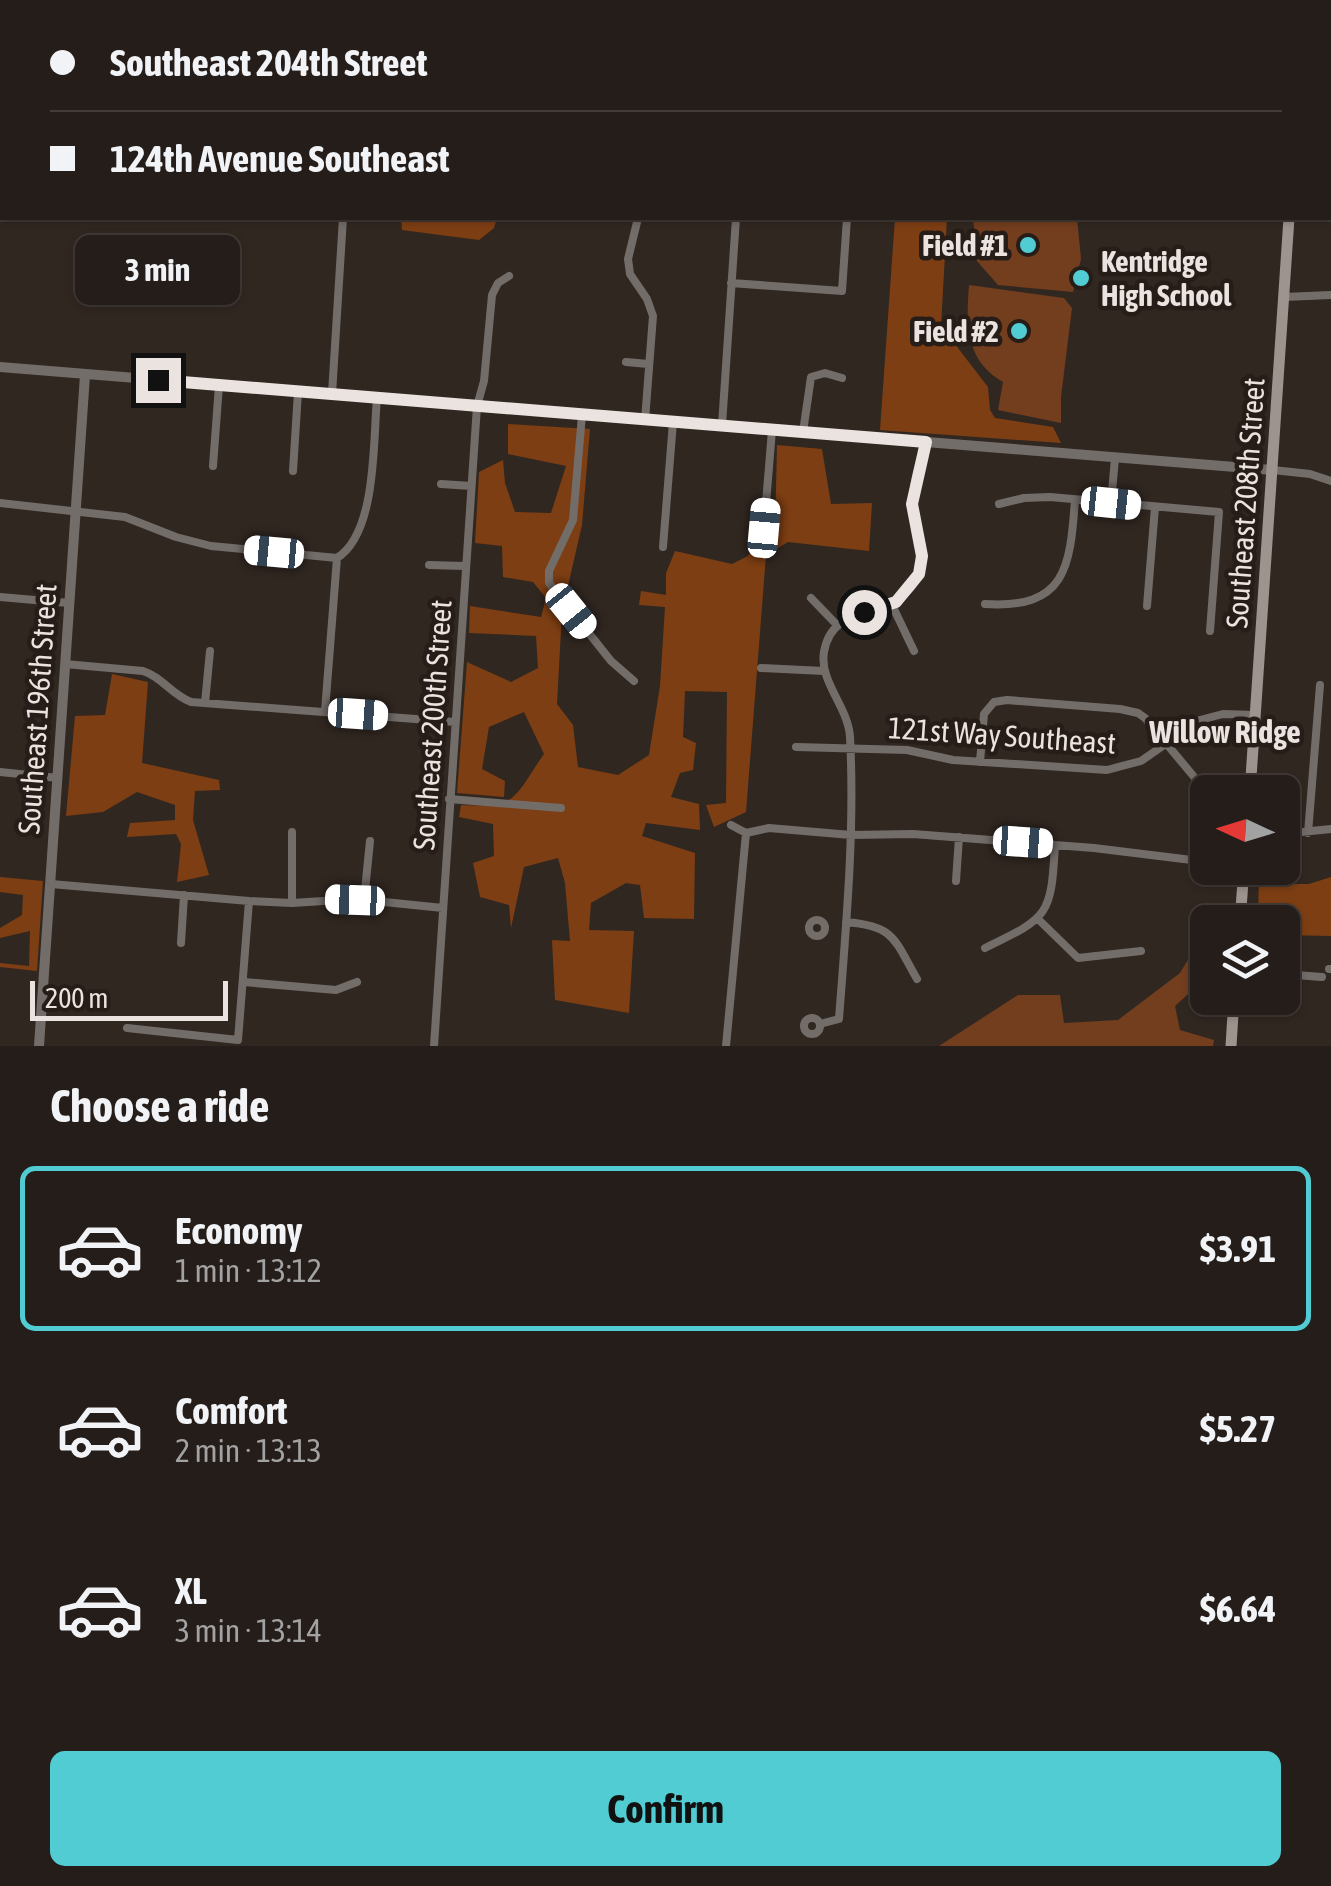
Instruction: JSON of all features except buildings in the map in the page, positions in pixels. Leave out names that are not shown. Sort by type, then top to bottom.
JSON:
[{"type":"main road","name":"Southeast 208th Street","points":[[1251,775],[1290,220]]},
{"type":"main road","points":[[1231,1046],[1233,1015]]},
{"type":"street","points":[[332,394],[343,220]]},
{"type":"street","points":[[638,220],[628,259],[630,274],[653,316],[645,420]]},
{"type":"street","points":[[722,425],[736,220]]},
{"type":"street","points":[[731,283],[842,290],[847,220]]},
{"type":"street","name":"Southeast 200th Street","points":[[434,1046],[477,406],[484,381],[492,295],[498,283],[510,276]]},
{"type":"street","points":[[1284,297],[1331,295]]},
{"type":"street","points":[[626,362],[648,364]]},
{"type":"street","points":[[0,368],[1273,470],[1331,481]]},
{"type":"street","points":[[804,432],[811,377],[825,373],[842,378]]},
{"type":"street","name":"Southeast 196th Street","points":[[39,1046],[86,375]]},
{"type":"street","points":[[213,466],[219,386]]},
{"type":"street","points":[[293,471],[298,392]]},
{"type":"street","points":[[325,711],[337,558],[353,542],[364,516],[377,398]]},
{"type":"street","points":[[582,414],[573,520],[549,571],[549,583],[611,661],[634,682]]},
{"type":"street","points":[[663,547],[673,422]]},
{"type":"street","points":[[764,528],[772,430]]},
{"type":"street","points":[[820,1024],[839,1019],[850,835],[848,718],[824,671],[826,642],[837,624],[857,613],[892,604],[910,589],[922,566],[912,504],[926,442]]},
{"type":"street","points":[[1111,503],[1115,458]]},
{"type":"street","points":[[441,484],[471,486]]},
{"type":"street","points":[[999,504],[1029,497],[1219,512],[1210,632]]},
{"type":"street","points":[[984,604],[1025,603],[1054,587],[1070,556],[1075,500]]},
{"type":"street","points":[[0,503],[135,520],[176,538],[210,546],[337,558]]},
{"type":"street","points":[[1147,606],[1154,507]]},
{"type":"street","points":[[429,565],[465,566]]},
{"type":"street","points":[[0,598],[70,602]]},
{"type":"street","points":[[810,598],[837,624]]},
{"type":"street","points":[[892,604],[914,651]]},
{"type":"street","points":[[205,703],[210,651]]},
{"type":"street","points":[[66,664],[143,670],[183,700],[455,722]]},
{"type":"street","points":[[761,668],[824,671]]},
{"type":"street","points":[[1308,833],[1320,685]]},
{"type":"street","points":[[980,762],[988,707],[1002,700],[1142,714],[1192,775]]},
{"type":"street","name":"121st Way Southeast","points":[[796,748],[908,750],[980,762],[1107,770],[1142,761],[1194,722],[1209,716],[1255,715]]},
{"type":"street","points":[[0,772],[58,778]]},
{"type":"street","points":[[449,799],[560,808]]},
{"type":"street","points":[[731,825],[746,833],[769,828],[850,835],[913,834],[1055,844],[1190,860]]},
{"type":"street","points":[[1300,833],[1331,829]]},
{"type":"street","points":[[292,832],[292,903]]},
{"type":"street","points":[[726,1046],[746,833]]},
{"type":"street","points":[[956,882],[959,837]]},
{"type":"street","points":[[364,900],[370,841]]},
{"type":"street","points":[[986,948],[1039,920],[1051,894],[1055,844]]},
{"type":"street","points":[[51,884],[249,901],[364,900],[443,908]]},
{"type":"street","points":[[181,943],[184,895]]},
{"type":"street","points":[[127,1028],[200,1042],[238,1040],[249,901]]},
{"type":"street","points":[[1039,920],[1078,958],[1141,951]]},
{"type":"street","points":[[824,929],[870,924],[884,928],[918,978]]},
{"type":"street","points":[[1300,975],[1322,977]]},
{"type":"street","points":[[244,982],[336,990],[357,982]]},
{"type":"shaded area","points":[[401,220],[496,220],[494,228],[479,240],[402,230]]},
{"type":"shaded area","points":[[895,220],[947,220],[941,326],[988,387],[990,410],[995,418],[1053,427],[1061,443],[880,430]]},
{"type":"shaded area","name":"Field #1","points":[[973,220],[1077,220],[1081,259],[1073,292],[998,285],[977,261]]},
{"type":"shaded area","name":"Field #2","points":[[969,285],[1064,298],[1072,308],[1061,423],[998,410],[1003,382],[981,363],[975,352],[968,327]]},
{"type":"shaded area","points":[[508,424],[590,429],[582,525],[562,612],[557,704],[573,725],[578,767],[618,775],[649,755],[660,686],[665,607],[639,605],[641,591],[666,595],[666,573],[675,551],[732,564],[775,532],[777,445],[822,449],[831,504],[872,503],[869,551],[788,542],[766,555],[746,812],[714,827],[706,805],[726,803],[727,692],[685,691],[683,737],[696,743],[693,770],[680,773],[671,797],[699,804],[700,830],[646,823],[642,836],[695,853],[694,919],[644,918],[640,885],[626,883],[591,903],[589,930],[634,931],[629,1013],[555,1000],[552,940],[570,941],[565,883],[558,858],[524,867],[511,928],[509,905],[480,897],[473,863],[494,856],[493,824],[459,817],[461,805],[494,804],[513,797],[544,754],[524,712],[489,727],[482,769],[505,781],[504,797],[457,793],[467,662],[511,682],[538,668],[536,636],[469,633],[470,606],[541,617],[546,598],[533,582],[503,577],[502,546],[475,543],[479,472],[503,460],[505,483],[515,512],[551,513],[566,466],[508,454]]},
{"type":"shaded area","points":[[112,674],[148,682],[142,763],[219,780],[220,790],[195,791],[193,820],[209,875],[177,882],[181,844],[176,834],[127,837],[130,823],[175,820],[175,805],[137,792],[103,812],[66,816],[75,716],[105,715]]},
{"type":"shaded area","points":[[0,877],[43,881],[37,971],[0,967],[0,963],[29,966],[30,931],[0,938],[0,928],[22,915],[23,895],[0,892]]},
{"type":"shaded area","points":[[1331,877],[1331,936],[1300,935],[1300,905],[1258,905],[1259,885],[1300,885]]},
{"type":"shaded area","points":[[1190,956],[1190,992],[1175,1006],[1180,1030],[1214,1040],[1213,1046],[939,1046],[1018,995],[1060,995],[1064,1023],[1118,1020],[1180,973]]},
{"type":"place","name":"Field #1","points":[[1028,245]]},
{"type":"place","name":"Kentridge High School","points":[[1081,278]]},
{"type":"place","name":"Field #2","points":[[1019,331]]},
{"type":"district","name":"Willow Ridge","points":[[1225,731]]},
{"type":"route","points":[[158,380],[926,442],[912,504],[922,566],[904,596],[885,607],[864,612]]}]
